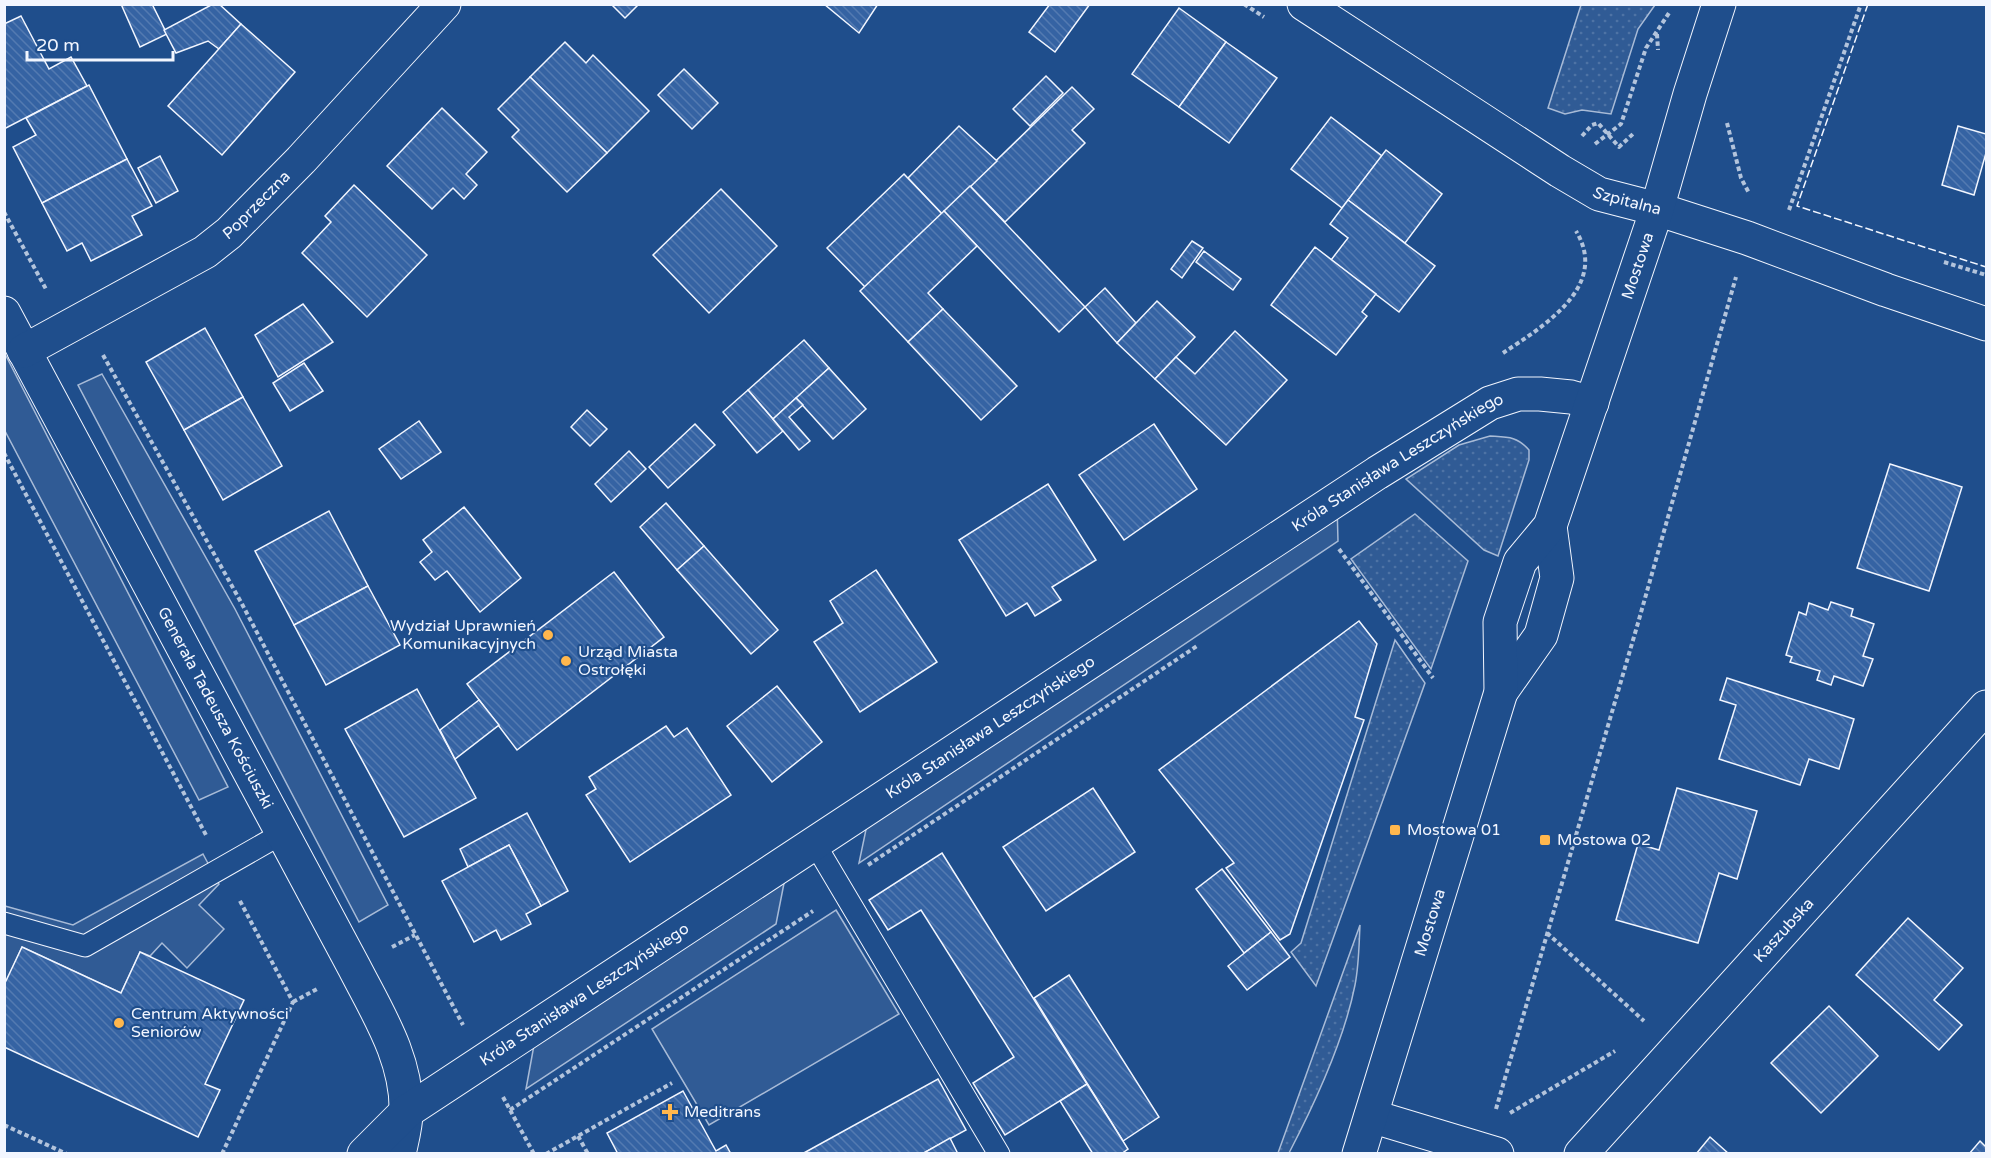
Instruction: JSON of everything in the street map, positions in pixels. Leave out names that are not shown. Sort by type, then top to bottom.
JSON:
[{"type":"street","name":"Poprzeczna","points":[[24,351],[205,252],[229,233],[301,160],[444,4]]},
{"type":"street","name":"Szpitalna","points":[[1304,4],[1599,194],[1658,209],[1748,238],[1886,290],[1986,324]]},
{"type":"street","name":"Mostowa","points":[[1359,1154],[1501,692],[1500,622],[1520,562],[1550,526],[1658,209],[1690,94],[1719,4]]},
{"type":"street","name":"Generała Tadeusza Kościuszki","points":[[4,313],[391,1040],[403,1077],[406,1112]]},
{"type":"street","name":"Króla Stanisława Leszczyńskiego","points":[[364,1154],[406,1112],[484,1063],[1367,480],[1490,403],[1518,394],[1540,394],[1571,397],[1592,403]]},
{"type":"street","name":"Mostowa","points":[[1501,692],[1541,635],[1557,578],[1550,526]]},
{"type":"street","name":"Kaszubska","points":[[1581,1154],[1984,714]]},
{"type":"street","points":[[399,1154],[406,1112]]},
{"type":"street","points":[[1371,1116],[1491,1151]]},
{"type":"lane","points":[[4,923],[85,946],[282,833]]},
{"type":"lane","points":[[815,844],[999,1154]]},
{"type":"path","points":[[1244,4],[1274,24]]},
{"type":"path","points":[[1797,215],[1788,212],[1861,4]]},
{"type":"path","points":[[1560,171],[1622,124],[1646,48],[1673,6]]},
{"type":"path","points":[[1727,116],[1727,125],[1741,178],[1754,197]]},
{"type":"path","points":[[1576,141],[1592,125],[1598,123],[1619,147],[1634,132]]},
{"type":"path","points":[[4,212],[44,288],[55,298],[71,297],[81,320],[242,604],[415,935],[534,1154]]},
{"type":"path","points":[[1502,353],[1559,313],[1583,277],[1586,257],[1584,244],[1572,225]]},
{"type":"path","points":[[1942,261],[1986,275]]},
{"type":"path","points":[[1491,1151],[1547,933],[1737,274]]},
{"type":"path","points":[[4,453],[293,1002],[222,1154]]},
{"type":"path","points":[[1347,543],[1339,549],[1433,678]]},
{"type":"path","points":[[510,1110],[826,902],[839,885],[1201,643]]},
{"type":"path","points":[[1547,933],[1652,1028]]},
{"type":"path","points":[[546,1154],[672,1083]]},
{"type":"path","points":[[4,1125],[67,1154]]},
{"type":"path","points":[[578,1136],[588,1154]]},
{"type":"shaded area","points":[[1581,5],[1655,5],[1638,29],[1611,114],[1582,110],[1565,114],[1548,108]]},
{"type":"shaded area","points":[[4,354],[228,787],[199,800],[5,431]]},
{"type":"shaded area","points":[[102,374],[235,609],[388,905],[359,922],[78,385]]},
{"type":"shaded area","points":[[1490,436],[1516,440],[1529,450],[1529,460],[1498,556],[1484,550],[1406,479],[1459,445]]},
{"type":"shaded area","points":[[1337,504],[1338,541],[859,863],[869,815]]},
{"type":"shaded area","points":[[1415,514],[1468,561],[1431,669],[1351,559]]},
{"type":"shaded area","points":[[1395,640],[1425,683],[1316,986],[1291,952],[1301,943]]},
{"type":"shaded area","points":[[203,854],[219,884],[199,905],[224,929],[187,968],[162,943],[150,956],[140,952],[121,993],[22,947],[5,985],[5,906],[73,925]]},
{"type":"shaded area","points":[[787,868],[776,924],[526,1089],[536,1034]]},
{"type":"shaded area","points":[[836,910],[899,1014],[709,1125],[652,1029]]},
{"type":"shaded area","points":[[1360,925],[1355,985],[1344,1028],[1309,1114],[1289,1153],[1278,1153]]},
{"type":"building","points":[[121,4],[152,4],[167,34],[140,47]]},
{"type":"building","points":[[213,4],[219,4],[241,24],[219,49],[208,41],[176,53],[164,30]]},
{"type":"building","points":[[611,4],[639,4],[625,18]]},
{"type":"building","points":[[824,4],[878,4],[859,33]]},
{"type":"building","points":[[1050,4],[1090,4],[1055,52],[1029,32]]},
{"type":"building","points":[[1179,8],[1226,42],[1179,107],[1132,74]]},
{"type":"building","points":[[21,16],[49,69],[71,57],[87,86],[4,129],[4,24]]},
{"type":"building","points":[[241,24],[295,72],[222,155],[168,106]]},
{"type":"building","points":[[565,42],[586,63],[593,55],[649,111],[607,153],[530,77]]},
{"type":"building","points":[[1226,42],[1277,78],[1229,143],[1179,107]]},
{"type":"building","points":[[684,69],[718,103],[692,129],[658,95]]},
{"type":"building","points":[[1046,76],[1063,93],[1030,126],[1013,109]]},
{"type":"building","points":[[530,77],[607,153],[567,192],[512,137],[519,130],[498,109]]},
{"type":"building","points":[[89,85],[127,159],[42,203],[13,147],[36,135],[26,118]]},
{"type":"building","points":[[1072,87],[1094,109],[1072,130],[1085,143],[1005,222],[970,186]]},
{"type":"building","points":[[442,108],[487,152],[466,174],[477,185],[464,199],[453,188],[432,209],[387,166]]},
{"type":"building","points":[[1331,117],[1382,156],[1342,208],[1291,169]]},
{"type":"building","points":[[959,126],[997,161],[942,214],[908,178]]},
{"type":"building","points":[[1958,126],[1986,134],[1986,153],[1974,195],[1942,185]]},
{"type":"building","points":[[1386,150],[1442,194],[1405,243],[1348,200]]},
{"type":"building","points":[[160,156],[178,191],[156,203],[138,168]]},
{"type":"building","points":[[127,159],[152,206],[132,216],[142,235],[91,261],[82,243],[67,251],[42,203]]},
{"type":"building","points":[[904,174],[942,214],[865,287],[827,248]]},
{"type":"building","points":[[354,185],[427,255],[367,317],[302,253],[331,222],[325,216]]},
{"type":"building","points":[[970,186],[1085,307],[1059,332],[944,211]]},
{"type":"building","points":[[721,189],[777,246],[709,313],[653,255]]},
{"type":"building","points":[[1348,200],[1435,266],[1399,312],[1331,260],[1348,238],[1330,224]]},
{"type":"building","points":[[944,211],[977,246],[928,293],[943,309],[908,342],[860,291]]},
{"type":"building","points":[[1192,241],[1203,248],[1182,278],[1171,269]]},
{"type":"building","points":[[1315,247],[1376,294],[1362,312],[1367,316],[1336,355],[1271,305]]},
{"type":"building","points":[[1204,251],[1241,279],[1233,290],[1196,262]]},
{"type":"building","points":[[1105,288],[1136,323],[1117,343],[1085,307]]},
{"type":"building","points":[[1157,301],[1195,337],[1155,379],[1117,343]]},
{"type":"building","points":[[303,304],[333,342],[278,377],[255,335]]},
{"type":"building","points":[[943,309],[1017,386],[981,420],[908,342]]},
{"type":"building","points":[[205,328],[243,397],[184,430],[146,362]]},
{"type":"building","points":[[1235,331],[1287,380],[1226,445],[1155,379],[1176,357],[1195,374]]},
{"type":"building","points":[[804,340],[829,368],[773,419],[748,390]]},
{"type":"building","points":[[304,363],[323,391],[290,411],[273,383]]},
{"type":"building","points":[[829,368],[866,409],[833,439],[796,398]]},
{"type":"building","points":[[748,390],[783,431],[757,453],[723,412]]},
{"type":"building","points":[[243,397],[282,466],[223,500],[184,430]]},
{"type":"building","points":[[796,398],[803,405],[789,417],[810,441],[799,450],[773,419]]},
{"type":"building","points":[[587,410],[607,429],[590,446],[571,427]]},
{"type":"building","points":[[419,421],[441,452],[401,479],[379,449]]},
{"type":"building","points":[[695,424],[715,445],[668,488],[649,467]]},
{"type":"building","points":[[1154,424],[1197,489],[1124,540],[1079,475]]},
{"type":"building","points":[[629,451],[646,469],[611,502],[595,484]]},
{"type":"building","points":[[1890,464],[1962,487],[1929,591],[1857,568]]},
{"type":"building","points":[[1048,484],[1096,560],[1052,587],[1061,600],[1035,616],[1027,603],[1006,616],[959,540]]},
{"type":"building","points":[[666,503],[704,546],[677,570],[640,527]]},
{"type":"building","points":[[464,507],[521,578],[480,612],[447,571],[435,580],[420,562],[432,552],[423,540]]},
{"type":"building","points":[[329,511],[368,586],[294,625],[255,551]]},
{"type":"building","points":[[704,546],[778,630],[751,654],[677,570]]},
{"type":"building","points":[[876,570],[937,662],[860,712],[814,642],[843,623],[830,601]]},
{"type":"building","name":"Urząd Miasta Ostrołęki","points":[[614,572],[664,637],[517,750],[467,684]]},
{"type":"building","points":[[368,586],[400,645],[326,685],[294,625]]},
{"type":"building","points":[[1831,602],[1853,609],[1851,616],[1874,624],[1863,656],[1873,659],[1863,686],[1834,676],[1831,685],[1817,680],[1820,671],[1790,662],[1792,657],[1786,655],[1799,612],[1806,615],[1809,603],[1828,610]]},
{"type":"building","points":[[1359,621],[1377,644],[1355,717],[1364,720],[1290,934],[1280,940],[1226,868],[1234,863],[1159,770]]},
{"type":"building","points":[[1727,678],[1854,719],[1839,769],[1809,759],[1800,785],[1719,759],[1736,705],[1720,700]]},
{"type":"building","points":[[777,686],[822,742],[772,782],[727,726]]},
{"type":"building","points":[[417,689],[476,798],[404,837],[345,729]]},
{"type":"building","points":[[479,700],[499,725],[455,759],[440,730]]},
{"type":"building","points":[[666,726],[674,737],[687,728],[731,795],[630,862],[586,795],[596,789],[589,777]]},
{"type":"building","points":[[1093,788],[1135,852],[1046,911],[1003,847]]},
{"type":"building","points":[[1677,788],[1757,811],[1737,879],[1719,873],[1698,943],[1616,920],[1638,844],[1659,850]]},
{"type":"building","points":[[527,813],[568,891],[541,906],[509,845],[468,867],[460,849]]},
{"type":"building","points":[[509,845],[541,906],[526,914],[531,924],[501,940],[496,930],[474,942],[442,881]]},
{"type":"building","points":[[942,853],[1087,1084],[1005,1135],[973,1083],[1014,1057],[921,910],[888,930],[869,900]]},
{"type":"building","points":[[1222,869],[1271,932],[1244,953],[1196,889]]},
{"type":"building","points":[[1908,918],[1963,968],[1934,1000],[1962,1025],[1939,1050],[1856,975]]},
{"type":"building","points":[[1271,932],[1290,957],[1247,990],[1228,966]]},
{"type":"building","name":"Centrum Aktywności Seniorów","points":[[22,947],[121,993],[140,952],[244,1000],[205,1084],[220,1090],[198,1137],[4,1047],[4,985]]},
{"type":"building","points":[[1069,975],[1159,1117],[1123,1141],[1034,998]]},
{"type":"building","points":[[1829,1006],[1878,1056],[1821,1113],[1771,1063]]},
{"type":"building","points":[[938,1079],[966,1130],[922,1154],[802,1154]]},
{"type":"building","points":[[1087,1084],[1128,1149],[1121,1154],[1093,1154],[1060,1101]]},
{"type":"building","name":"Meditrans","points":[[683,1091],[716,1151],[726,1145],[731,1154],[618,1154],[607,1133]]},
{"type":"building","points":[[1710,1137],[1729,1154],[1696,1154]]},
{"type":"building","points":[[950,1138],[958,1154],[922,1154]]},
{"type":"building","points":[[1980,1141],[1986,1147],[1986,1154],[1969,1154]]},
{"type":"fence","points":[[1868,4],[1797,206],[1986,267]]},
{"type":"place","name":"Wydział Uprawnień Komunikacyjnych","points":[[548,635]]},
{"type":"place","name":"Urząd Miasta Ostrołęki","points":[[566,661]]},
{"type":"place","name":"Mostowa 01","points":[[1395,830]]},
{"type":"place","name":"Mostowa 02","points":[[1545,840]]},
{"type":"place","name":"Centrum Aktywności Seniorów","points":[[119,1023]]},
{"type":"place","name":"Meditrans","points":[[670,1112]]}]
